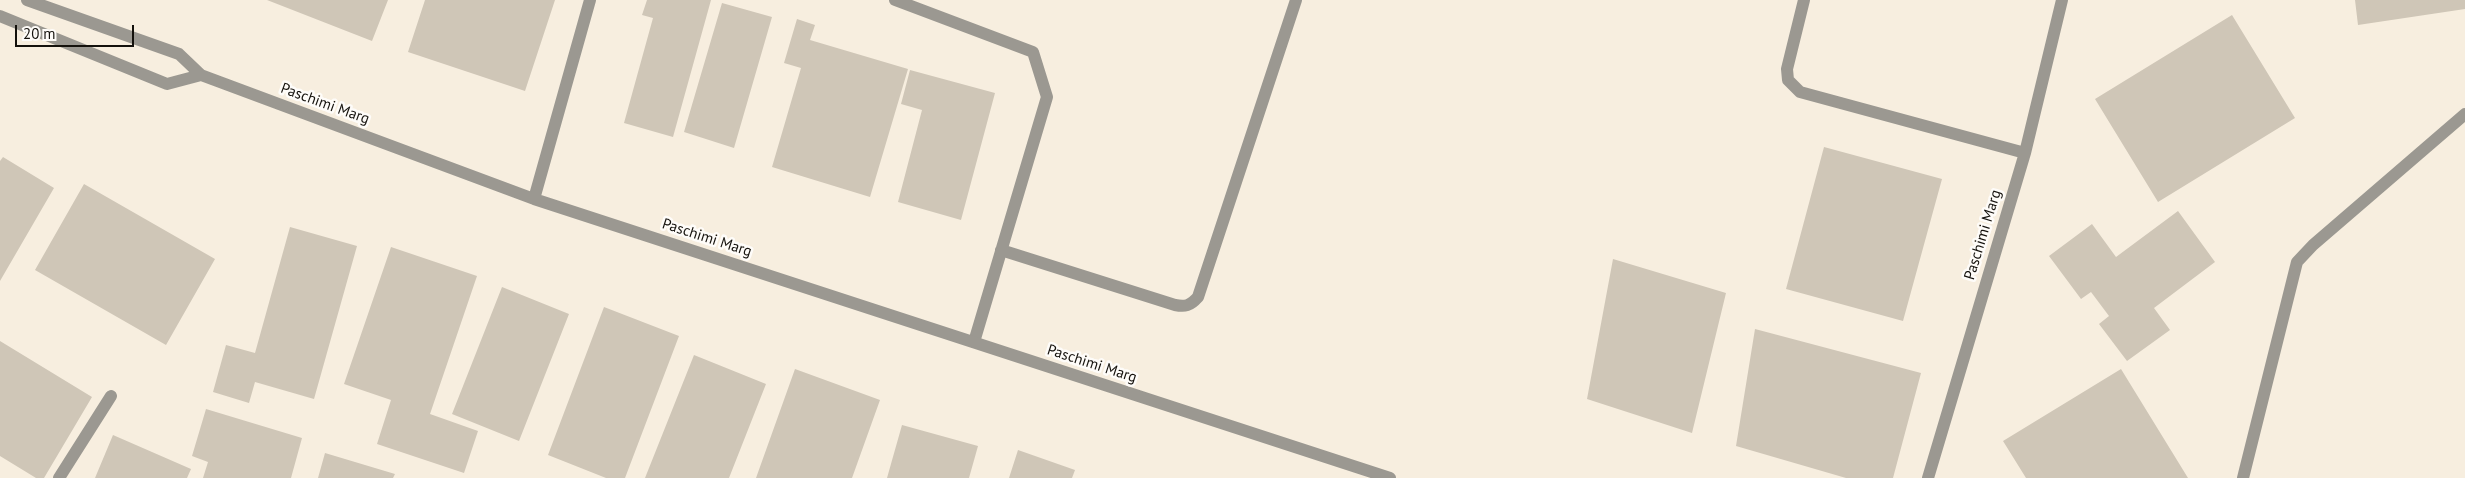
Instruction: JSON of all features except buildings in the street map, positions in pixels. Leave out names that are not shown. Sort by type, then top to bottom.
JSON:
[{"type":"street","name":"Paschimi Marg","points":[[27,0],[179,54],[201,76],[534,199],[1390,478]]},
{"type":"street","points":[[534,199],[590,0]]},
{"type":"street","points":[[895,0],[1033,52],[1047,98],[974,342]]},
{"type":"street","points":[[1001,250],[1175,305],[1185,307],[1192,304],[1198,297],[1296,0]]},
{"type":"street","points":[[1804,0],[1787,69],[1788,80],[1800,92],[2025,153]]},
{"type":"street","name":"Paschimi Marg","points":[[1928,478],[2025,153],[2062,0]]},
{"type":"street","points":[[0,16],[167,84],[201,76]]},
{"type":"street","points":[[2244,478],[2297,262],[2313,245],[2465,114]]},
{"type":"street","points":[[59,478],[111,396]]}]
